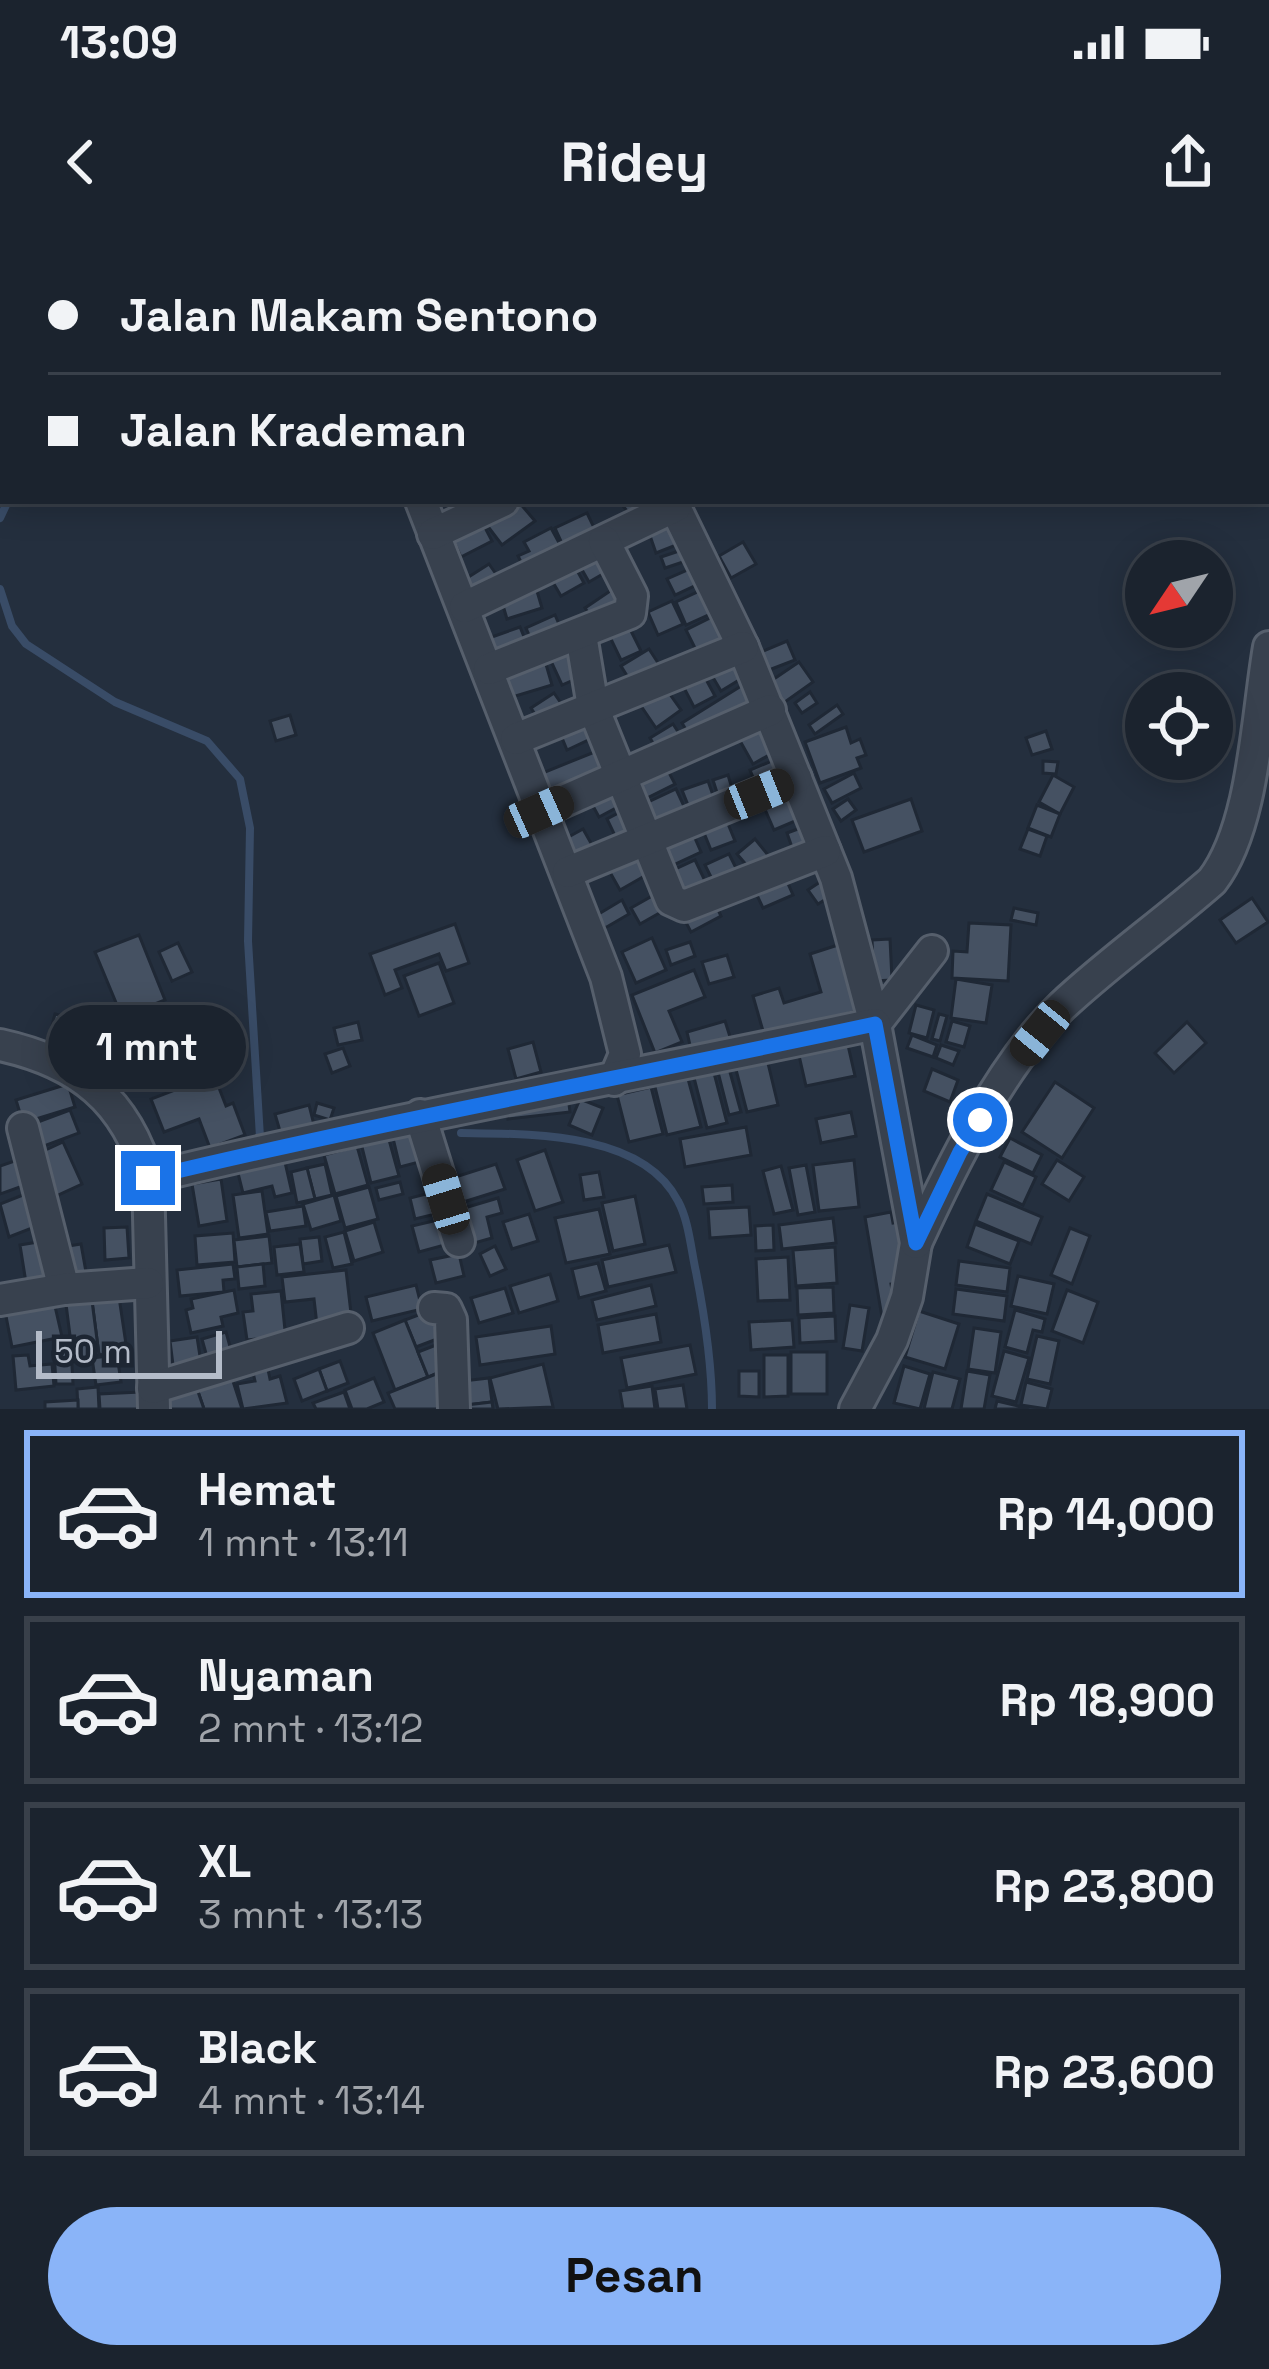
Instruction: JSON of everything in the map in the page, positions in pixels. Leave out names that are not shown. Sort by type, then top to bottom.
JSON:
[{"type":"street","points":[[422,504],[606,976],[625,1054],[614,1080]]},
{"type":"street","points":[[434,534],[497,504]]},
{"type":"street","points":[[465,607],[674,504],[770,710],[841,894],[875,1024],[916,1243]]},
{"type":"street","points":[[489,669],[624,619],[633,605],[604,541]]},
{"type":"street","points":[[581,635],[593,707],[671,900],[684,906],[825,850]]},
{"type":"street","points":[[516,739],[743,647]]},
{"type":"street","points":[[855,1409],[892,1340],[907,1298],[916,1243],[960,1152],[1020,1057],[1059,1009],[1212,881],[1228,860],[1251,772],[1269,647]]},
{"type":"street","points":[[539,812],[770,710]]},
{"type":"street","points":[[568,872],[796,778]]},
{"type":"street","points":[[148,1178],[420,1114],[614,1080],[875,1024],[932,951]]},
{"type":"street","points":[[0,1045],[68,1070],[106,1097],[125,1117],[140,1149],[148,1178],[153,1398],[348,1328]]},
{"type":"street","points":[[420,1114],[459,1241]]},
{"type":"street","points":[[23,1128],[64,1289]]},
{"type":"street","points":[[0,1300],[64,1289],[148,1283]]},
{"type":"street","points":[[434,1308],[446,1309],[452,1321],[454,1409]]},
{"type":"building","points":[[514,504],[521,504],[535,521],[502,545],[486,524]]},
{"type":"building","points":[[621,504],[652,507],[636,522]]},
{"type":"building","points":[[587,513],[598,536],[566,552],[555,528]]},
{"type":"building","points":[[675,517],[684,542],[656,553],[647,527]]},
{"type":"building","points":[[480,518],[492,541],[461,557],[450,533]]},
{"type":"building","points":[[551,528],[564,552],[525,570],[518,556],[529,551],[524,542]]},
{"type":"building","points":[[743,542],[756,564],[731,578],[719,556]]},
{"type":"building","points":[[685,549],[689,560],[665,568],[661,557]]},
{"type":"building","points":[[596,550],[608,571],[589,582],[577,561]]},
{"type":"building","points":[[489,564],[503,584],[479,599],[467,578]]},
{"type":"building","points":[[574,565],[584,583],[561,596],[551,579]]},
{"type":"building","points":[[699,565],[707,580],[675,595],[667,579]]},
{"type":"building","points":[[534,581],[542,608],[507,619],[499,592]]},
{"type":"building","points":[[616,587],[627,604],[597,625],[585,608]]},
{"type":"building","points":[[706,588],[717,611],[686,625],[676,602]]},
{"type":"building","points":[[672,601],[683,624],[658,635],[648,612]]},
{"type":"building","points":[[718,614],[733,648],[702,662],[686,630]]},
{"type":"building","points":[[555,615],[562,631],[533,644],[526,628]]},
{"type":"building","points":[[627,623],[641,651],[621,660],[608,633]]},
{"type":"building","points":[[520,627],[529,649],[498,661],[489,638]]},
{"type":"building","points":[[787,641],[795,660],[769,670],[761,652]]},
{"type":"building","points":[[575,647],[587,674],[562,685],[550,659]]},
{"type":"building","points":[[649,649],[662,669],[634,687],[621,666]]},
{"type":"building","points":[[543,654],[552,685],[509,698],[499,667]]},
{"type":"building","points":[[734,660],[744,677],[721,691],[711,674]]},
{"type":"building","points":[[799,662],[813,682],[782,704],[768,683]]},
{"type":"building","points":[[702,672],[715,696],[694,707],[682,684]]},
{"type":"building","points":[[746,683],[757,701],[693,741],[682,723]]},
{"type":"building","points":[[664,686],[681,710],[656,728],[639,703]]},
{"type":"building","points":[[810,692],[817,703],[802,713],[795,703]]},
{"type":"building","points":[[554,693],[565,709],[542,725],[531,708]]},
{"type":"building","points":[[837,705],[843,714],[815,734],[809,725]]},
{"type":"building","points":[[290,715],[296,735],[276,741],[270,721]]},
{"type":"building","points":[[594,716],[603,733],[567,750],[560,733]]},
{"type":"building","points":[[673,724],[684,741],[661,756],[650,738]]},
{"type":"building","points":[[765,725],[778,750],[753,764],[739,739]]},
{"type":"building","points":[[846,727],[851,743],[860,739],[866,755],[857,758],[861,768],[820,783],[805,742]]},
{"type":"building","points":[[1046,731],[1052,749],[1032,755],[1026,738]]},
{"type":"building","points":[[607,747],[618,774],[551,800],[540,774]]},
{"type":"building","points":[[784,756],[792,775],[758,789],[750,770]]},
{"type":"building","points":[[1043,761],[1058,762],[1056,774],[1043,773]]},
{"type":"building","points":[[666,767],[675,784],[643,800],[634,783]]},
{"type":"building","points":[[854,773],[861,788],[832,803],[824,789]]},
{"type":"building","points":[[728,775],[734,795],[719,799],[713,780]]},
{"type":"building","points":[[1053,775],[1074,787],[1060,814],[1039,802]]},
{"type":"building","points":[[618,781],[629,801],[599,817],[588,797]]},
{"type":"building","points":[[708,781],[715,801],[690,810],[682,790]]},
{"type":"building","points":[[793,784],[807,816],[774,830],[760,798]]},
{"type":"building","points":[[676,789],[689,817],[657,832],[644,804]]},
{"type":"building","points":[[848,799],[856,810],[841,821],[833,809]]},
{"type":"building","points":[[911,799],[922,831],[864,852],[852,820]]},
{"type":"building","points":[[1037,805],[1060,814],[1051,837],[1028,828]]},
{"type":"building","points":[[628,808],[640,831],[618,842],[607,819]]},
{"type":"building","points":[[726,819],[735,841],[711,850],[702,828]]},
{"type":"building","points":[[806,826],[814,849],[795,856],[787,833]]},
{"type":"building","points":[[690,827],[701,852],[671,866],[660,840]]},
{"type":"building","points":[[583,829],[596,852],[575,863],[563,840]]},
{"type":"building","points":[[1028,829],[1047,836],[1040,856],[1020,849]]},
{"type":"building","points":[[755,839],[772,860],[755,875],[737,854]]},
{"type":"building","points":[[642,847],[655,870],[620,890],[607,867]]},
{"type":"building","points":[[729,854],[738,872],[714,883],[705,865]]},
{"type":"building","points":[[695,860],[707,885],[680,897],[669,872]]},
{"type":"building","points":[[829,876],[839,891],[818,904],[808,890]]},
{"type":"building","points":[[785,877],[793,895],[763,908],[755,891]]},
{"type":"building","points":[[661,891],[670,907],[640,924],[631,908]]},
{"type":"building","points":[[1252,898],[1268,922],[1236,943],[1220,920]]},
{"type":"building","points":[[713,899],[721,916],[691,932],[682,915]]},
{"type":"building","points":[[622,900],[629,914],[605,928],[597,915]]},
{"type":"building","points":[[1014,908],[1038,913],[1036,925],[1011,920]]},
{"type":"building","points":[[969,923],[1011,925],[1008,981],[952,978],[953,951],[967,952]]},
{"type":"building","points":[[455,924],[469,963],[446,971],[439,954],[395,970],[402,988],[385,995],[370,954]]},
{"type":"building","points":[[139,935],[165,1000],[122,1017],[95,952]]},
{"type":"building","points":[[652,938],[666,970],[636,983],[622,952]]},
{"type":"building","points":[[890,939],[892,980],[874,981],[872,940]]},
{"type":"building","points":[[690,942],[695,956],[671,965],[666,950]]},
{"type":"building","points":[[178,943],[192,972],[172,981],[159,952]]},
{"type":"building","points":[[841,944],[860,1010],[765,1038],[753,996],[779,988],[784,1003],[821,992],[810,954]]},
{"type":"building","points":[[727,955],[734,977],[709,984],[702,962]]},
{"type":"building","points":[[439,963],[454,1003],[419,1016],[404,976]]},
{"type":"building","points":[[694,970],[705,997],[669,1011],[682,1042],[655,1053],[632,995]]},
{"type":"building","points":[[956,979],[992,985],[986,1023],[951,1018]]},
{"type":"building","points":[[916,1005],[934,1010],[927,1038],[909,1033]]},
{"type":"building","points":[[55,1014],[83,1021],[78,1039],[50,1033]]},
{"type":"building","points":[[939,1014],[947,1016],[940,1041],[932,1039]]},
{"type":"building","points":[[725,1021],[732,1043],[692,1054],[687,1032]]},
{"type":"building","points":[[952,1021],[970,1026],[964,1047],[946,1042]]},
{"type":"building","points":[[358,1022],[362,1040],[338,1045],[334,1028]]},
{"type":"building","points":[[1187,1022],[1206,1043],[1174,1073],[1155,1053]]},
{"type":"building","points":[[912,1035],[937,1045],[933,1057],[907,1048]]},
{"type":"building","points":[[847,1041],[855,1076],[806,1086],[798,1051]]},
{"type":"building","points":[[533,1042],[541,1072],[516,1079],[508,1049]]},
{"type":"building","points":[[941,1045],[959,1051],[953,1065],[936,1058]]},
{"type":"building","points":[[343,1048],[350,1066],[332,1073],[325,1054]]},
{"type":"building","points":[[766,1055],[778,1105],[747,1112],[734,1062]]},
{"type":"building","points":[[728,1065],[741,1112],[729,1115],[717,1068]]},
{"type":"building","points":[[713,1069],[727,1123],[707,1128],[693,1074]]},
{"type":"building","points":[[932,1069],[958,1080],[950,1102],[924,1091]]},
{"type":"building","points":[[214,1075],[226,1106],[233,1103],[245,1135],[210,1148],[199,1119],[164,1132],[151,1099]]},
{"type":"building","points":[[687,1075],[701,1127],[667,1135],[654,1083]]},
{"type":"building","points":[[1055,1082],[1094,1108],[1062,1158],[1022,1132]]},
{"type":"building","points":[[68,1084],[75,1107],[23,1123],[16,1100]]},
{"type":"building","points":[[651,1087],[663,1134],[629,1142],[617,1095]]},
{"type":"building","points":[[568,1096],[570,1112],[508,1119],[507,1103]]},
{"type":"building","points":[[580,1099],[603,1108],[592,1135],[569,1125]]},
{"type":"building","points":[[317,1103],[334,1108],[330,1120],[314,1115]]},
{"type":"building","points":[[309,1105],[315,1129],[282,1138],[275,1114]]},
{"type":"building","points":[[70,1110],[79,1133],[36,1149],[27,1126]]},
{"type":"building","points":[[851,1112],[856,1136],[821,1143],[816,1119]]},
{"type":"building","points":[[746,1127],[751,1155],[685,1167],[680,1139]]},
{"type":"building","points":[[416,1133],[423,1161],[400,1167],[393,1138]]},
{"type":"building","points":[[388,1136],[399,1176],[371,1183],[361,1143]]},
{"type":"building","points":[[1010,1138],[1042,1155],[1033,1173],[1000,1157]]},
{"type":"building","points":[[63,1142],[82,1184],[56,1196],[37,1154]]},
{"type":"building","points":[[357,1146],[368,1185],[335,1194],[324,1155]]},
{"type":"building","points":[[545,1150],[563,1202],[535,1211],[517,1160]]},
{"type":"building","points":[[26,1157],[34,1182],[0,1194],[0,1166]]},
{"type":"building","points":[[284,1158],[292,1193],[275,1197],[272,1186],[243,1193],[237,1169]]},
{"type":"building","points":[[854,1160],[859,1207],[819,1211],[813,1165]]},
{"type":"building","points":[[1057,1160],[1084,1177],[1069,1201],[1042,1184]]},
{"type":"building","points":[[1004,1162],[1036,1177],[1023,1205],[991,1190]]},
{"type":"building","points":[[325,1164],[332,1195],[315,1199],[307,1168]]},
{"type":"building","points":[[496,1164],[505,1189],[457,1204],[449,1179]]},
{"type":"building","points":[[806,1165],[815,1212],[798,1215],[789,1168]]},
{"type":"building","points":[[781,1166],[793,1210],[774,1214],[763,1171]]},
{"type":"building","points":[[307,1168],[315,1199],[297,1203],[291,1172]]},
{"type":"building","points":[[599,1172],[604,1197],[584,1200],[580,1175]]},
{"type":"building","points":[[221,1179],[227,1221],[199,1226],[192,1184]]},
{"type":"building","points":[[400,1182],[403,1194],[379,1200],[376,1188]]},
{"type":"building","points":[[732,1185],[733,1202],[704,1204],[702,1187]]},
{"type":"building","points":[[369,1187],[378,1219],[345,1228],[336,1196]]},
{"type":"building","points":[[33,1191],[45,1223],[9,1237],[0,1204]]},
{"type":"building","points":[[262,1191],[268,1234],[239,1238],[233,1195]]},
{"type":"building","points":[[438,1191],[444,1212],[415,1219],[410,1198]]},
{"type":"building","points":[[987,1194],[1042,1217],[1031,1244],[976,1221]]},
{"type":"building","points":[[334,1195],[341,1221],[311,1230],[303,1204]]},
{"type":"building","points":[[635,1196],[645,1244],[613,1251],[602,1203]]},
{"type":"building","points":[[498,1198],[502,1213],[487,1217],[492,1238],[471,1244],[461,1209]]},
{"type":"building","points":[[303,1206],[306,1226],[270,1231],[266,1212]]},
{"type":"building","points":[[749,1207],[751,1235],[710,1238],[708,1209]]},
{"type":"building","points":[[599,1209],[610,1254],[566,1263],[555,1218]]},
{"type":"building","points":[[891,1212],[893,1223],[899,1222],[910,1281],[891,1284],[896,1314],[882,1317],[865,1217]]},
{"type":"building","points":[[529,1214],[538,1241],[512,1249],[503,1222]]},
{"type":"building","points":[[446,1218],[452,1243],[419,1252],[412,1226]]},
{"type":"building","points":[[833,1218],[836,1243],[782,1249],[779,1225]]},
{"type":"building","points":[[374,1222],[383,1252],[354,1261],[345,1231]]},
{"type":"building","points":[[975,1224],[1019,1241],[1010,1264],[967,1247]]},
{"type":"building","points":[[773,1225],[774,1250],[756,1251],[755,1226]]},
{"type":"building","points":[[127,1227],[129,1258],[105,1260],[104,1228]]},
{"type":"building","points":[[1070,1228],[1090,1236],[1072,1284],[1051,1275]]},
{"type":"building","points":[[344,1232],[352,1264],[333,1268],[325,1237]]},
{"type":"building","points":[[233,1233],[235,1262],[197,1265],[195,1236]]},
{"type":"building","points":[[269,1236],[272,1263],[237,1267],[234,1240]]},
{"type":"building","points":[[319,1237],[322,1261],[303,1264],[300,1239]]},
{"type":"building","points":[[50,1240],[58,1283],[27,1289],[20,1245]]},
{"type":"building","points":[[81,1244],[86,1272],[67,1276],[62,1247]]},
{"type":"building","points":[[300,1244],[304,1272],[277,1275],[274,1247]]},
{"type":"building","points":[[669,1245],[676,1272],[608,1287],[602,1260]]},
{"type":"building","points":[[495,1246],[506,1269],[490,1276],[480,1254]]},
{"type":"building","points":[[835,1247],[837,1283],[796,1286],[793,1250]]},
{"type":"building","points":[[459,1254],[464,1276],[436,1283],[430,1260]]},
{"type":"building","points":[[788,1257],[790,1300],[758,1301],[756,1259]]},
{"type":"building","points":[[959,1261],[1010,1268],[1007,1292],[956,1285]]},
{"type":"building","points":[[598,1263],[606,1291],[579,1298],[572,1269]]},
{"type":"building","points":[[233,1264],[235,1279],[223,1280],[224,1292],[180,1296],[177,1270]]},
{"type":"building","points":[[263,1264],[265,1286],[239,1289],[237,1267]]},
{"type":"building","points":[[346,1270],[352,1322],[317,1325],[314,1299],[285,1302],[282,1277]]},
{"type":"building","points":[[550,1274],[558,1301],[519,1313],[510,1286]]},
{"type":"building","points":[[1018,1276],[1054,1284],[1047,1314],[1011,1306]]},
{"type":"building","points":[[416,1285],[422,1309],[372,1321],[366,1297]]},
{"type":"building","points":[[651,1285],[656,1306],[597,1320],[592,1300]]},
{"type":"building","points":[[833,1287],[834,1313],[798,1315],[797,1288]]},
{"type":"building","points":[[505,1288],[513,1313],[479,1323],[471,1298]]},
{"type":"building","points":[[956,1289],[1007,1296],[1004,1321],[953,1314]]},
{"type":"building","points":[[234,1290],[238,1313],[221,1317],[223,1326],[191,1333],[186,1310],[193,1308],[191,1299]]},
{"type":"building","points":[[1067,1290],[1098,1302],[1083,1343],[1052,1331]]},
{"type":"building","points":[[281,1291],[286,1340],[260,1346],[257,1339],[247,1340],[243,1312],[253,1311],[251,1294]]},
{"type":"building","points":[[119,1297],[127,1351],[99,1355],[92,1301]]},
{"type":"building","points":[[92,1301],[99,1355],[73,1359],[66,1304]]},
{"type":"building","points":[[54,1302],[62,1337],[12,1347],[5,1311]]},
{"type":"building","points":[[850,1305],[869,1308],[862,1351],[843,1348]]},
{"type":"building","points":[[434,1309],[445,1336],[416,1347],[405,1320]]},
{"type":"building","points":[[1015,1310],[1045,1319],[1042,1332],[1033,1330],[1027,1353],[1005,1347]]},
{"type":"building","points":[[919,1311],[959,1324],[945,1369],[905,1357]]},
{"type":"building","points":[[656,1314],[661,1342],[603,1353],[598,1325]]},
{"type":"building","points":[[835,1316],[836,1341],[800,1343],[799,1318]]},
{"type":"building","points":[[405,1320],[428,1377],[395,1390],[373,1333]]},
{"type":"building","points":[[792,1320],[794,1347],[751,1350],[749,1322]]},
{"type":"building","points":[[551,1326],[555,1354],[480,1365],[476,1337]]},
{"type":"building","points":[[974,1328],[1001,1332],[995,1373],[968,1369]]},
{"type":"building","points":[[226,1332],[234,1361],[210,1368],[202,1339]]},
{"type":"building","points":[[1037,1336],[1059,1341],[1050,1384],[1027,1379]]},
{"type":"building","points":[[197,1337],[202,1369],[174,1373],[170,1341]]},
{"type":"building","points":[[436,1345],[446,1369],[428,1377],[418,1352]]},
{"type":"building","points":[[690,1345],[696,1374],[627,1388],[621,1358]]},
{"type":"building","points":[[71,1348],[73,1384],[56,1384],[54,1349]]},
{"type":"building","points":[[1004,1351],[1029,1358],[1016,1402],[992,1396]]},
{"type":"building","points":[[791,1352],[827,1352],[827,1394],[791,1394]]},
{"type":"building","points":[[28,1355],[30,1366],[52,1364],[54,1386],[16,1390],[13,1356]]},
{"type":"building","points":[[117,1355],[121,1382],[96,1385],[92,1358]]},
{"type":"building","points":[[764,1355],[788,1355],[788,1396],[764,1397]]},
{"type":"building","points":[[266,1360],[270,1379],[280,1376],[287,1403],[243,1409],[237,1384],[255,1381],[251,1364]]},
{"type":"building","points":[[340,1361],[348,1383],[327,1391],[319,1369]]},
{"type":"building","points":[[543,1364],[553,1407],[498,1409],[490,1378]]},
{"type":"building","points":[[904,1366],[930,1374],[920,1409],[894,1403]]},
{"type":"building","points":[[319,1369],[327,1391],[302,1401],[294,1379]]},
{"type":"building","points":[[739,1371],[759,1371],[759,1397],[739,1396]]},
{"type":"building","points":[[967,1371],[990,1375],[984,1409],[961,1409]]},
{"type":"building","points":[[230,1372],[242,1409],[204,1409],[195,1383]]},
{"type":"building","points":[[933,1372],[960,1379],[952,1409],[924,1409]]},
{"type":"building","points":[[436,1374],[448,1404],[436,1409],[395,1409],[388,1393]]},
{"type":"building","points":[[374,1378],[384,1402],[352,1409],[345,1390]]},
{"type":"building","points":[[489,1378],[492,1402],[466,1405],[463,1381]]},
{"type":"building","points":[[1026,1382],[1052,1389],[1047,1409],[1021,1405]]},
{"type":"building","points":[[195,1383],[204,1409],[169,1409],[163,1394]]},
{"type":"building","points":[[683,1385],[687,1409],[658,1409],[655,1389]]},
{"type":"building","points":[[652,1386],[655,1409],[623,1409],[620,1391]]},
{"type":"building","points":[[98,1387],[99,1409],[78,1409],[77,1389]]},
{"type":"building","points":[[141,1392],[142,1409],[100,1409],[99,1394]]},
{"type":"building","points":[[344,1392],[350,1409],[316,1409],[313,1403]]},
{"type":"building","points":[[78,1400],[78,1409],[45,1409],[45,1402]]},
{"type":"building","points":[[997,1401],[1027,1408],[995,1409]]},
{"type":"building","points":[[492,1402],[493,1409],[466,1409],[466,1405]]},
{"type":"waterway","points":[[0,518],[7,504]]},
{"type":"waterway","points":[[0,589],[12,626],[26,644],[115,702],[207,741],[240,779],[250,828],[248,941],[260,1137]]},
{"type":"waterway","points":[[461,1133],[581,1141],[638,1161],[661,1178],[678,1201],[687,1226],[707,1340],[712,1409]]},
{"type":"route","points":[[148,1178],[420,1114],[614,1080],[875,1024],[916,1243],[980,1120]]}]
